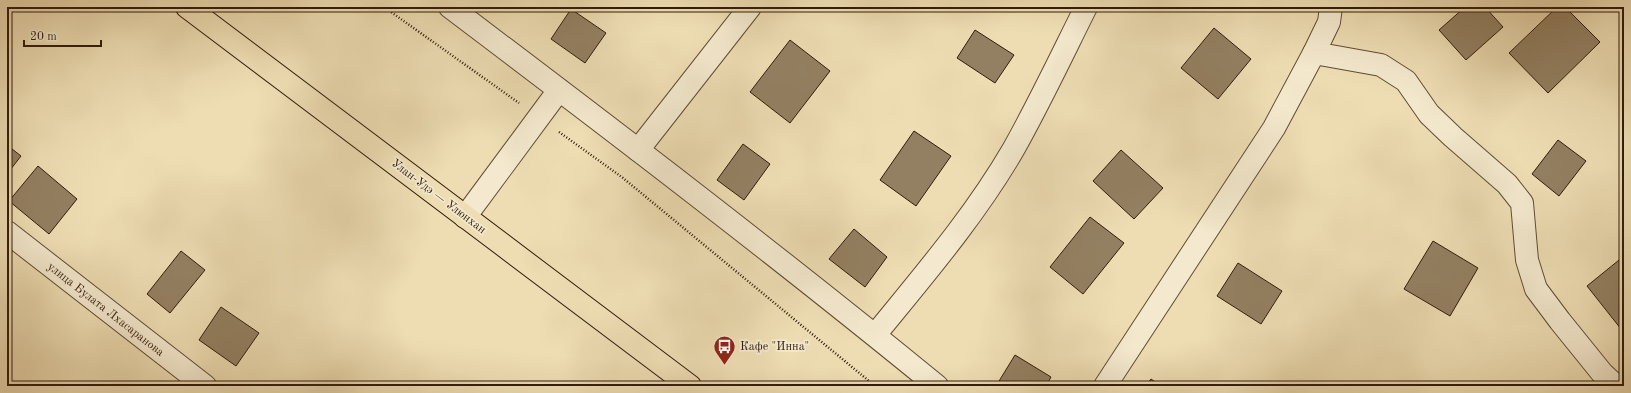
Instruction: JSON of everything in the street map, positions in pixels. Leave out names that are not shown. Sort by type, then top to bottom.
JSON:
[{"type":"main road","name":"Улан-Удэ — Улюнхан","points":[[187,7],[690,386]]},
{"type":"street","points":[[450,7],[638,150],[875,335],[937,386]]},
{"type":"street","points":[[638,150],[750,7]]},
{"type":"street","points":[[875,335],[955,236],[985,194],[1013,150],[1086,7]]},
{"type":"street","points":[[1105,386],[1274,128],[1329,22],[1331,7]]},
{"type":"street","points":[[1314,53],[1381,65],[1406,81],[1429,114],[1507,184],[1522,203],[1526,260],[1536,289],[1602,373],[1616,386]]},
{"type":"street","points":[[465,216],[559,90]]},
{"type":"street","name":"улица Булата Лхасаранова","points":[[7,232],[205,386]]},
{"type":"path","points":[[384,7],[623,178],[875,386]]},
{"type":"building","points":[[1465,7],[1485,7],[1503,27],[1466,60],[1439,30]]},
{"type":"building","points":[[1557,7],[1565,7],[1600,42],[1548,93],[1509,53]]},
{"type":"building","points":[[571,9],[606,33],[585,63],[551,39]]},
{"type":"building","points":[[1214,28],[1251,59],[1218,99],[1181,68]]},
{"type":"building","points":[[975,30],[1014,55],[995,83],[957,58]]},
{"type":"building","points":[[790,40],[830,71],[790,123],[750,92]]},
{"type":"building","points":[[914,131],[951,156],[916,206],[880,180]]},
{"type":"building","points":[[1558,140],[1586,161],[1559,196],[1532,174]]},
{"type":"building","points":[[743,144],[770,164],[744,200],[717,180]]},
{"type":"building","points":[[7,145],[21,156],[7,174]]},
{"type":"building","points":[[1121,150],[1163,188],[1134,219],[1093,181]]},
{"type":"building","points":[[38,166],[77,199],[49,234],[9,201]]},
{"type":"building","points":[[1090,217],[1124,243],[1083,294],[1050,267]]},
{"type":"building","points":[[854,229],[887,257],[865,287],[829,259]]},
{"type":"building","points":[[1433,241],[1478,268],[1450,316],[1404,289]]},
{"type":"building","points":[[181,251],[205,270],[170,313],[147,294]]},
{"type":"building","points":[[1624,256],[1624,326],[1621,329],[1587,286]]},
{"type":"building","points":[[1238,263],[1282,291],[1261,324],[1217,296]]},
{"type":"building","points":[[221,307],[259,333],[236,366],[199,340]]},
{"type":"building","points":[[1015,355],[1051,377],[1046,386],[996,386]]},
{"type":"building","points":[[1151,379],[1161,386],[1146,386]]},
{"type":"place","name":"Кафе \"Инна\"","points":[[725,366]]}]
